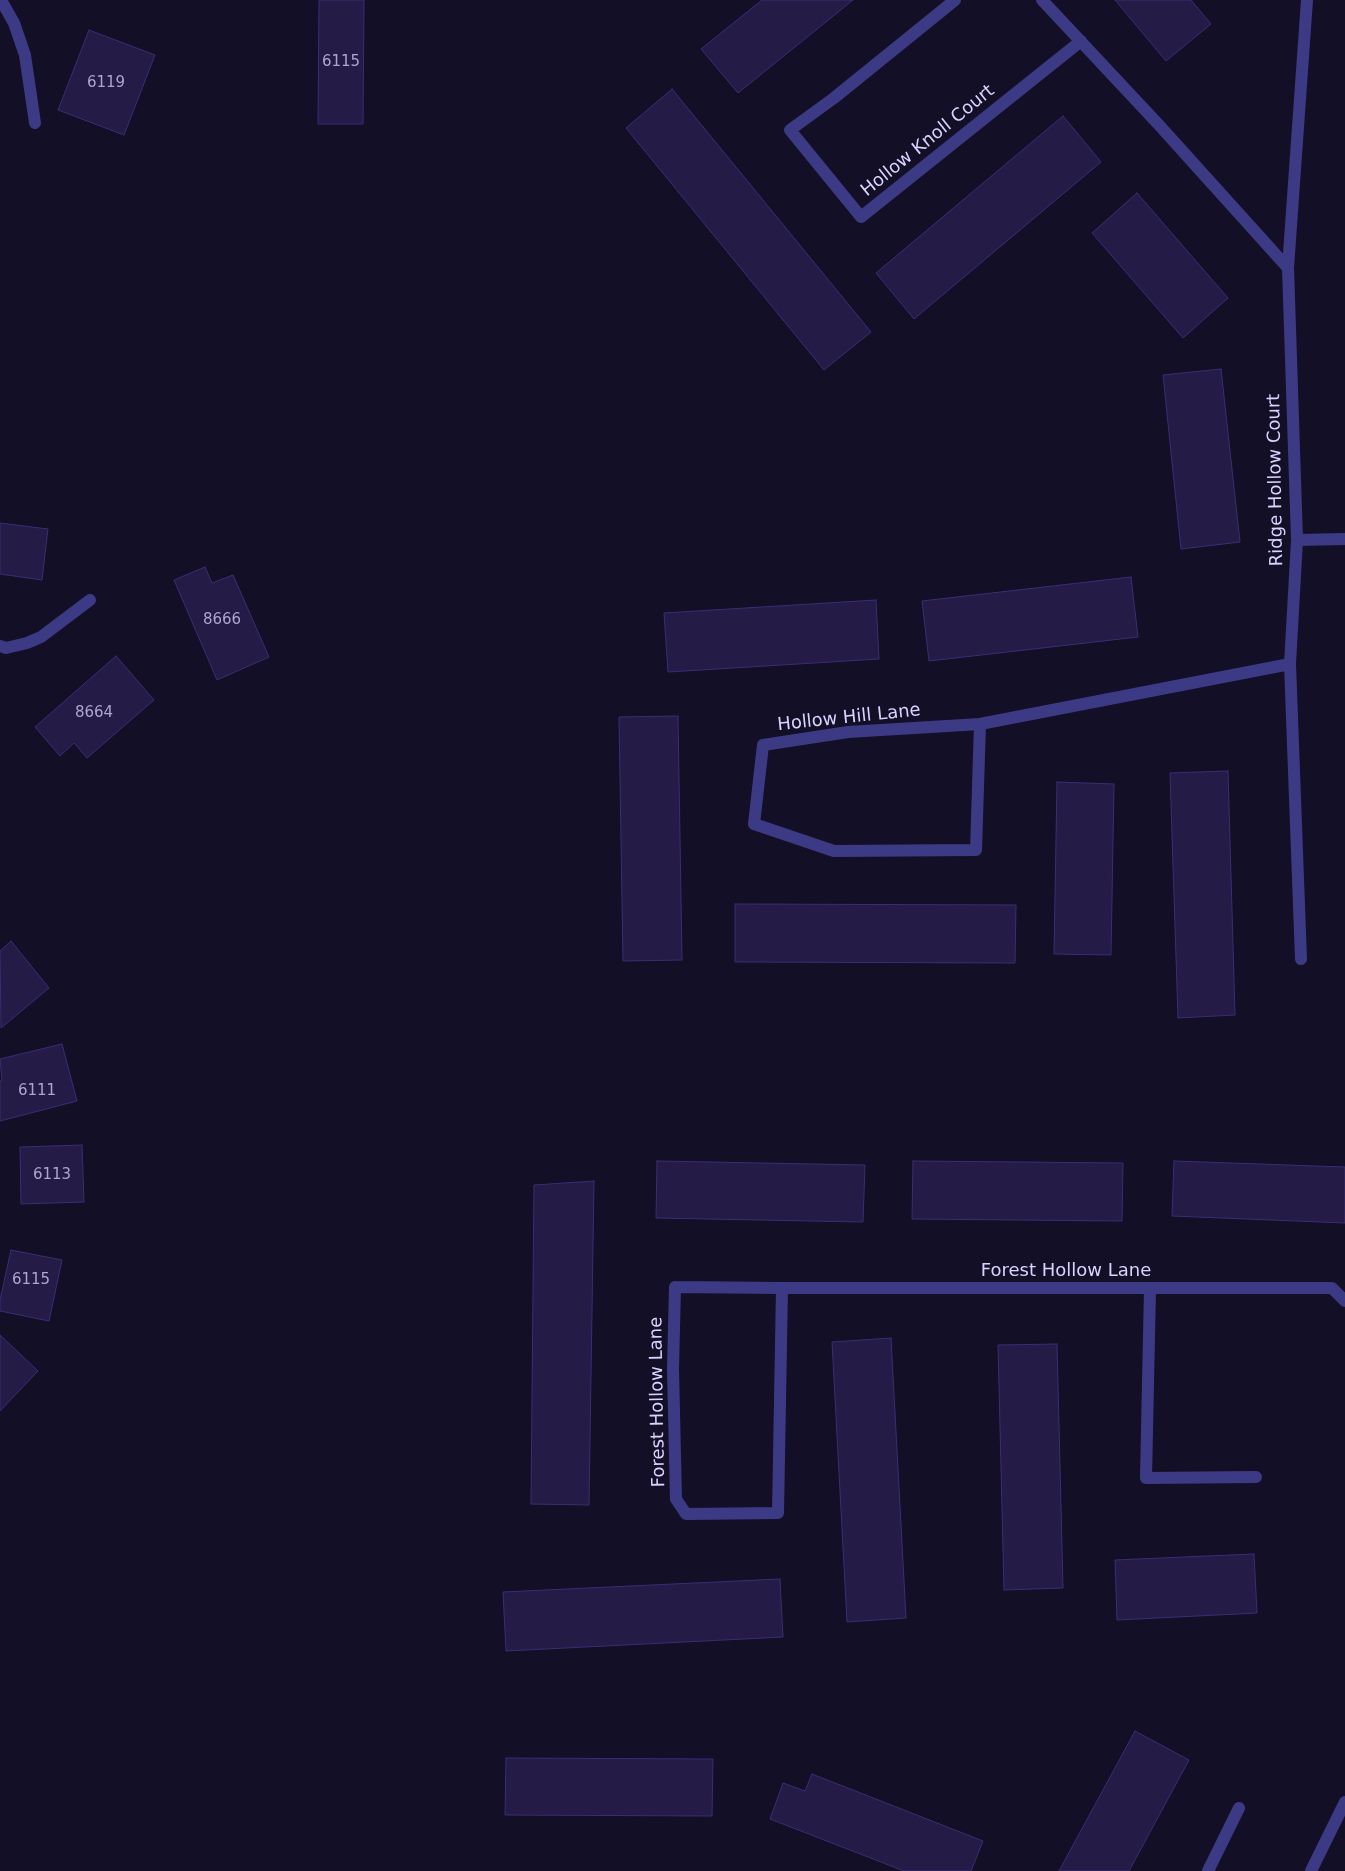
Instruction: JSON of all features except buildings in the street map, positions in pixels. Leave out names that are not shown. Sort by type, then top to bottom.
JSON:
[{"type":"street","points":[[1,0],[14,23],[25,55],[35,123]]},
{"type":"street","name":"Hollow Knoll Court","points":[[955,0],[834,98],[790,130],[861,217],[1080,41]]},
{"type":"street","points":[[1042,0],[1288,268]]},
{"type":"street","name":"Ridge Hollow Court","points":[[1301,959],[1290,664],[1297,540],[1288,268],[1307,0]]},
{"type":"street","points":[[1297,540],[1345,539]]},
{"type":"street","points":[[0,646],[6,648],[27,643],[41,637],[90,600]]},
{"type":"street","name":"Hollow Hill Lane","points":[[980,724],[976,850],[834,851],[754,824],[763,745],[848,732],[980,724],[1290,664]]},
{"type":"street","name":"Forest Hollow Lane","points":[[782,1288],[778,1513],[686,1514],[676,1499],[673,1369],[675,1287],[1332,1288],[1345,1301]]},
{"type":"street","points":[[1150,1289],[1146,1478],[1256,1477]]},
{"type":"street","points":[[1311,1871],[1345,1802]]},
{"type":"street","points":[[1208,1871],[1239,1808]]}]
